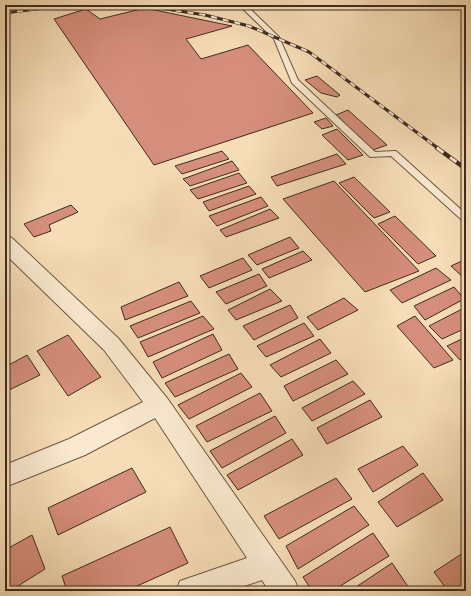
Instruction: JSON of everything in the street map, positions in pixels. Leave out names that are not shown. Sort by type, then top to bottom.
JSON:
[{"type":"street","points":[[5,243],[111,344],[159,405],[285,591]]},
{"type":"street","points":[[5,476],[77,447],[159,405]]},
{"type":"street","points":[[190,591],[267,565]]},
{"type":"lane","points":[[242,5],[277,38],[295,81],[373,155],[393,153],[466,219]]},
{"type":"building","points":[[145,8],[232,26],[186,39],[201,59],[248,45],[313,113],[154,165],[54,19],[86,9],[100,19]]},
{"type":"building","points":[[317,76],[340,95],[337,97],[321,93],[305,80]]},
{"type":"building","points":[[348,110],[387,145],[373,150],[336,115]]},
{"type":"building","points":[[326,118],[333,126],[322,129],[314,122]]},
{"type":"building","points":[[337,129],[363,155],[348,160],[322,135]]},
{"type":"building","points":[[222,151],[229,159],[182,174],[175,166]]},
{"type":"building","points":[[337,154],[346,164],[277,186],[271,177]]},
{"type":"building","points":[[232,161],[239,170],[190,186],[183,179]]},
{"type":"building","points":[[239,173],[247,183],[198,199],[190,190]]},
{"type":"building","points":[[354,177],[390,212],[374,218],[339,183]]},
{"type":"building","points":[[334,181],[419,271],[365,292],[283,199]]},
{"type":"building","points":[[249,186],[256,194],[209,211],[203,202]]},
{"type":"building","points":[[261,197],[268,206],[217,226],[209,216]]},
{"type":"building","points":[[71,205],[78,212],[49,225],[51,231],[34,237],[24,224]]},
{"type":"building","points":[[270,209],[279,218],[226,237],[220,230]]},
{"type":"building","points":[[395,216],[436,256],[418,264],[378,224]]},
{"type":"building","points":[[290,237],[299,248],[257,265],[248,255]]},
{"type":"building","points":[[303,251],[312,260],[269,278],[262,269]]},
{"type":"building","points":[[243,258],[252,270],[209,288],[200,276]]},
{"type":"building","points":[[466,259],[466,280],[451,266]]},
{"type":"building","points":[[436,268],[451,280],[402,303],[390,290]]},
{"type":"building","points":[[259,274],[267,286],[226,304],[216,292]]},
{"type":"building","points":[[179,282],[188,296],[125,320],[121,307]]},
{"type":"building","points":[[454,287],[464,299],[425,320],[414,306]]},
{"type":"building","points":[[270,289],[282,301],[236,320],[228,310]]},
{"type":"building","points":[[344,298],[358,310],[318,330],[307,317]]},
{"type":"building","points":[[191,301],[200,313],[138,338],[130,326]]},
{"type":"building","points":[[290,305],[298,318],[254,340],[243,326]]},
{"type":"building","points":[[466,307],[466,328],[442,339],[429,326]]},
{"type":"building","points":[[203,316],[214,329],[148,357],[140,342]]},
{"type":"building","points":[[415,316],[453,360],[434,368],[397,326]]},
{"type":"building","points":[[304,323],[314,336],[266,357],[257,346]]},
{"type":"building","points":[[213,334],[222,350],[162,378],[153,362]]},
{"type":"building","points":[[68,335],[101,377],[68,396],[37,351]]},
{"type":"building","points":[[466,337],[466,358],[460,360],[447,346]]},
{"type":"building","points":[[320,339],[331,353],[281,377],[270,365]]},
{"type":"building","points":[[229,354],[238,369],[175,397],[165,383]]},
{"type":"building","points":[[27,355],[40,375],[5,392],[5,367]]},
{"type":"building","points":[[336,360],[348,374],[293,401],[284,386]]},
{"type":"building","points":[[241,373],[252,387],[189,419],[178,405]]},
{"type":"building","points":[[353,381],[365,394],[312,421],[302,408]]},
{"type":"building","points":[[260,393],[272,411],[207,442],[196,426]]},
{"type":"building","points":[[370,400],[382,417],[327,444],[317,428]]},
{"type":"building","points":[[275,416],[286,433],[222,468],[210,451]]},
{"type":"building","points":[[292,439],[303,455],[238,490],[227,475]]},
{"type":"building","points":[[403,446],[418,465],[373,492],[358,469]]},
{"type":"building","points":[[132,468],[146,492],[58,535],[48,508]]},
{"type":"building","points":[[423,473],[443,500],[397,527],[378,502]]},
{"type":"building","points":[[336,478],[352,499],[279,539],[264,516]]},
{"type":"building","points":[[354,506],[369,525],[298,569],[286,546]]},
{"type":"building","points":[[170,527],[188,563],[126,591],[67,591],[62,576]]},
{"type":"building","points":[[373,533],[389,556],[332,591],[312,591],[303,577]]},
{"type":"building","points":[[32,535],[45,569],[10,591],[5,591],[5,550]]},
{"type":"building","points":[[466,551],[466,591],[448,591],[434,572]]},
{"type":"building","points":[[392,563],[409,588],[404,591],[350,591]]},
{"type":"railway","points":[[5,13],[67,5]]},
{"type":"railway","points":[[140,5],[205,15],[249,26],[309,52],[439,149]]},
{"type":"railway","points":[[437,148],[466,169]]}]
